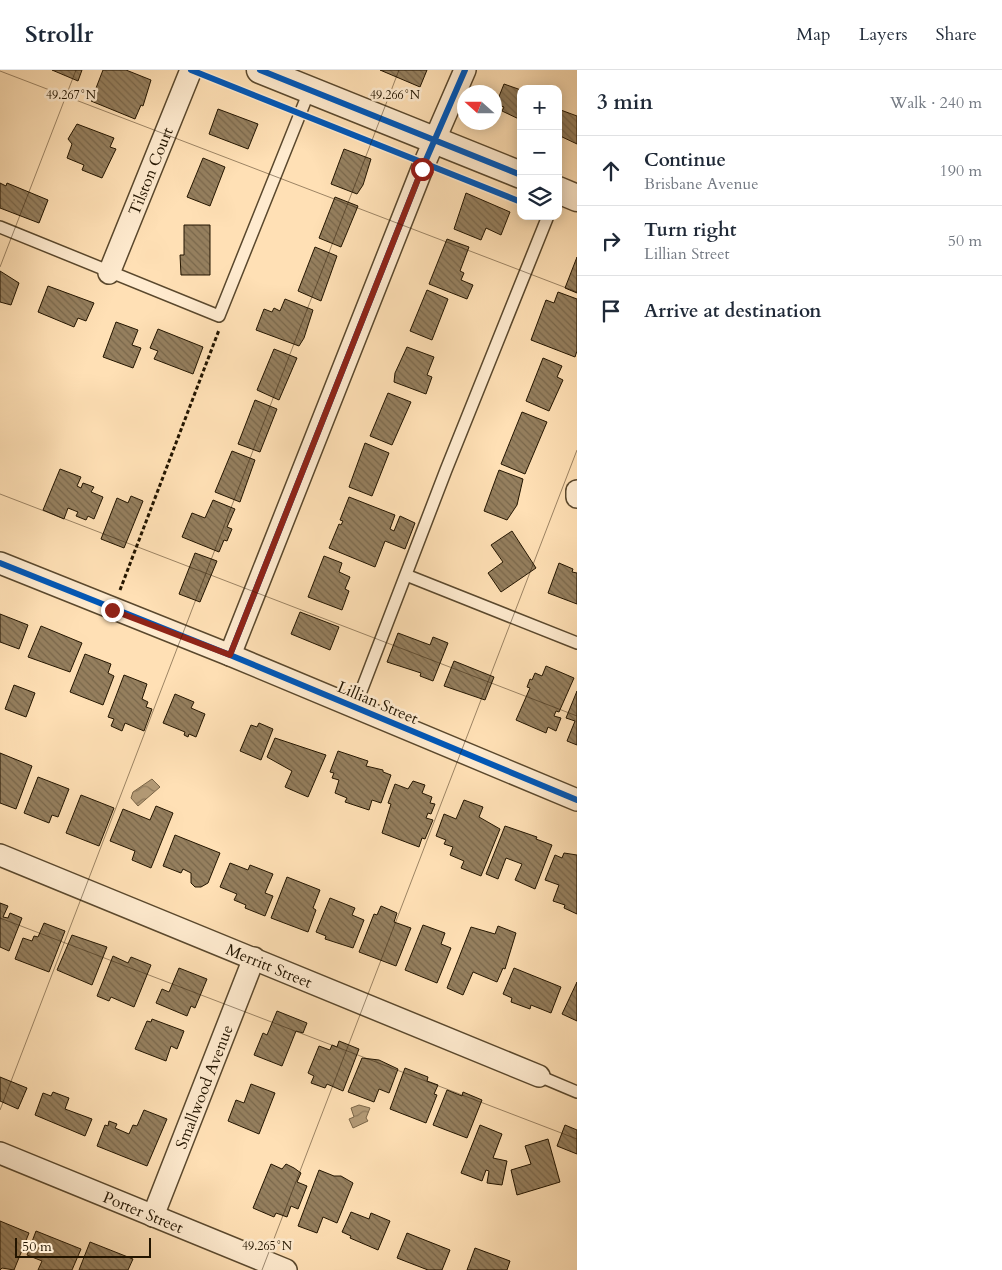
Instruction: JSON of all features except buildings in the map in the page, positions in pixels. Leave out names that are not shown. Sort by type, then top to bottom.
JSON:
[{"type":"street","name":"Tilston Court","points":[[109,273],[191,70]]},
{"type":"street","points":[[260,70],[517,173]]},
{"type":"street","points":[[230,655],[435,140],[465,70]]},
{"type":"street","points":[[562,192],[577,198]]},
{"type":"street","name":"Lillian Street","points":[[0,564],[112,610],[230,655],[577,800]]},
{"type":"street","name":"Merritt Street","points":[[0,855],[539,1076]]},
{"type":"street","name":"Smallwood Avenue","points":[[153,1216],[254,958]]},
{"type":"street","name":"Porter Street","points":[[0,1153],[286,1270]]},
{"type":"lane","points":[[0,227],[109,273],[219,316],[310,90]]},
{"type":"lane","points":[[355,707],[546,220]]},
{"type":"lane","points":[[406,574],[577,643]]},
{"type":"lane","points":[[539,1076],[577,1092]]},
{"type":"path","points":[[112,610],[215,342],[220,328],[219,316]]},
{"type":"water","points":[[152,779],[160,787],[138,806],[131,798],[133,792]]},
{"type":"water","points":[[359,1105],[370,1108],[366,1118],[368,1121],[353,1128],[349,1119],[354,1117],[351,1108]]},
{"type":"cycle path","points":[[191,70],[517,200]]},
{"type":"cycle path","points":[[260,70],[517,173]]},
{"type":"cycle path","points":[[230,655],[422,169],[465,70]]},
{"type":"cycle path","points":[[0,563],[230,655],[577,800]]},
{"type":"route","points":[[112,610],[230,655],[422,169]]}]
